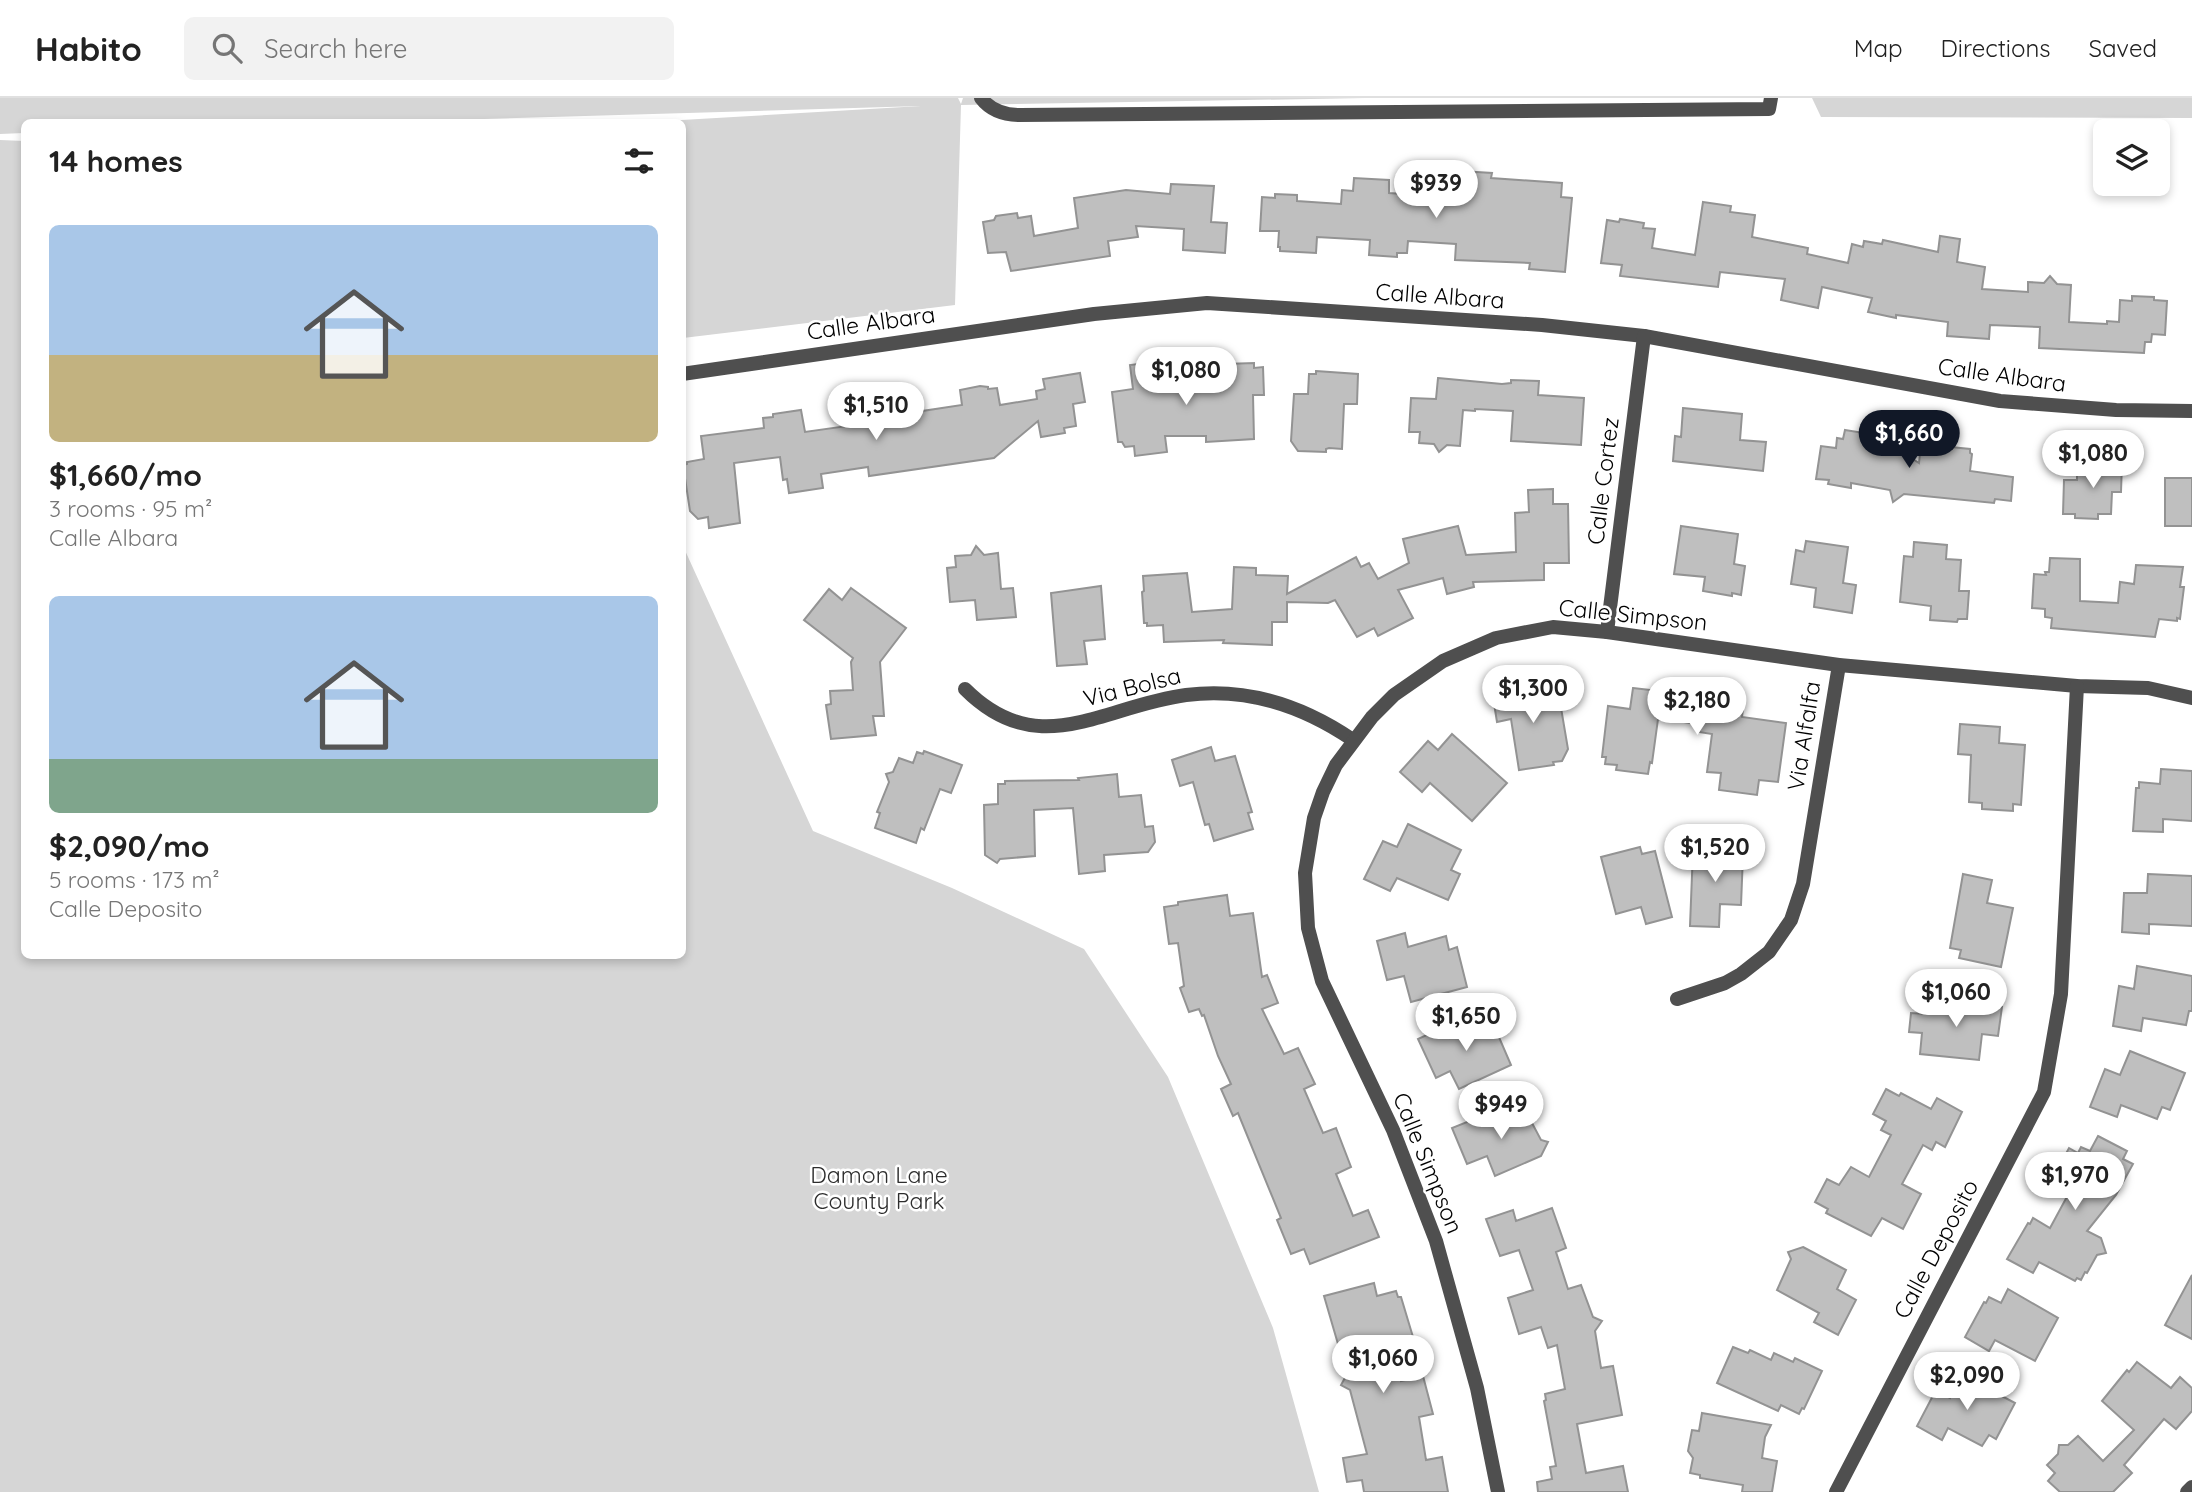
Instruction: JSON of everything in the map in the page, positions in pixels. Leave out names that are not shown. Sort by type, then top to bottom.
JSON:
[{"type":"street","points":[[981,98],[997,112],[1020,116],[1769,109],[1771,98]]},
{"type":"street","name":"Calle Albara","points":[[686,373],[1094,314],[1207,303],[1528,324],[1644,337],[2000,401],[2116,410],[2192,411]]},
{"type":"street","name":"Calle Cortez","points":[[1607,632],[1644,337]]},
{"type":"street","name":"Calle Simpson","points":[[1498,1492],[1477,1388],[1436,1241],[1393,1130],[1322,981],[1308,928],[1305,873],[1314,818],[1323,792],[1353,740],[1394,695],[1426,671],[1469,648],[1496,638],[1553,628],[1607,632],[1839,665],[2077,686],[2148,688],[2192,698]]},
{"type":"street","name":"Via Alfalfa","points":[[1677,999],[1726,983],[1741,974],[1769,952],[1791,920],[1803,884],[1839,665]]},
{"type":"street","name":"Calle Deposito","points":[[1836,1492],[2044,1092],[2061,994],[2077,686]]},
{"type":"street","name":"Via Bolsa","points":[[965,689],[976,700],[1002,717],[1046,727],[1073,725],[1175,697],[1213,693],[1263,698],[1310,714],[1353,740]]},
{"type":"street","points":[[2187,1492],[2192,1487]]},
{"type":"green space","points":[[0,98],[958,98],[961,104],[963,98],[1365,98],[961,105],[955,305],[686,338],[686,120],[921,106],[482,119],[21,119],[21,133],[0,134]]},
{"type":"green space","points":[[1812,98],[2192,98],[2192,118],[1821,117]]},
{"type":"green space","name":"Damon Lane County Park","points":[[0,140],[21,141],[21,959],[686,959],[686,553],[813,831],[952,888],[1084,949],[1168,1077],[1273,1328],[1319,1492],[0,1492]]},
{"type":"building","points":[[1460,171],[1492,173],[1491,178],[1562,183],[1561,197],[1572,198],[1565,272],[1529,269],[1530,263],[1455,260],[1456,244],[1408,241],[1407,253],[1397,253],[1397,257],[1369,255],[1370,240],[1317,237],[1316,253],[1280,251],[1279,231],[1260,231],[1262,197],[1275,198],[1275,194],[1297,195],[1297,201],[1341,204],[1342,190],[1353,191],[1354,178],[1389,180],[1389,193],[1432,196],[1433,182],[1460,184]]},
{"type":"building","points":[[1171,184],[1214,186],[1211,222],[1227,223],[1225,253],[1183,250],[1184,229],[1136,226],[1138,237],[1108,241],[1110,256],[1011,271],[1006,252],[988,253],[983,222],[994,220],[996,216],[1017,213],[1018,218],[1031,216],[1034,236],[1078,228],[1074,198],[1126,190],[1170,194]]},
{"type":"building","points":[[1703,202],[1731,206],[1730,212],[1755,215],[1752,237],[1808,248],[1807,254],[1848,263],[1852,244],[1863,247],[1864,241],[1882,244],[1883,240],[1938,252],[1940,236],[1960,239],[1957,262],[1985,267],[1982,289],[2028,292],[2028,282],[2044,283],[2050,276],[2057,284],[2071,285],[2069,322],[2107,324],[2107,321],[2119,322],[2120,300],[2132,301],[2132,296],[2154,297],[2154,300],[2167,301],[2165,335],[2152,334],[2151,342],[2145,342],[2144,353],[2039,348],[2040,327],[1990,325],[1989,339],[1947,336],[1948,322],[1896,315],[1896,318],[1868,312],[1872,298],[1822,287],[1818,308],[1781,300],[1785,279],[1720,272],[1718,287],[1620,276],[1622,265],[1601,263],[1607,220],[1644,223],[1643,228],[1655,229],[1652,248],[1695,255]]},
{"type":"building","points":[[1168,360],[1171,381],[1225,380],[1225,364],[1254,363],[1254,368],[1263,367],[1264,395],[1253,395],[1254,439],[1206,442],[1206,436],[1165,436],[1167,452],[1135,456],[1134,446],[1125,447],[1122,442],[1118,442],[1112,392],[1133,389],[1130,365]]},
{"type":"building","points":[[1316,371],[1358,374],[1357,404],[1344,404],[1342,449],[1329,448],[1326,452],[1298,451],[1291,441],[1294,394],[1308,394],[1309,374],[1316,374]]},
{"type":"building","points":[[1080,373],[1085,402],[1073,404],[1076,426],[1064,428],[1065,433],[1041,437],[1038,421],[994,458],[869,476],[868,467],[821,474],[823,488],[789,493],[787,479],[783,480],[780,457],[734,463],[740,523],[709,528],[708,517],[698,519],[690,511],[686,464],[704,459],[701,436],[764,428],[763,418],[801,410],[805,432],[862,424],[861,418],[881,414],[879,399],[920,395],[922,411],[962,405],[960,390],[980,386],[997,388],[1000,405],[1037,399],[1036,391],[1045,389],[1043,379]]},
{"type":"building","points":[[1438,378],[1502,384],[1511,383],[1511,380],[1539,381],[1538,395],[1584,398],[1581,445],[1511,441],[1513,411],[1475,409],[1463,410],[1460,446],[1447,445],[1439,452],[1434,444],[1419,443],[1420,432],[1409,432],[1411,398],[1436,399]]},
{"type":"building","points":[[1683,408],[1742,414],[1740,440],[1766,442],[1763,471],[1673,461],[1675,436],[1681,437]]},
{"type":"building","points":[[1845,430],[1883,436],[1883,440],[1919,463],[1921,444],[1970,449],[1970,471],[2013,477],[2011,501],[1995,499],[1994,503],[1904,494],[1893,502],[1890,490],[1851,483],[1851,488],[1828,484],[1829,480],[1816,479],[1821,446],[1836,448],[1837,438],[1843,439]]},
{"type":"building","points":[[2086,462],[2122,463],[2121,492],[2112,492],[2111,514],[2098,514],[2098,519],[2075,518],[2075,514],[2063,514],[2064,480],[2077,480],[2077,471],[2084,471]]},
{"type":"building","points":[[2165,478],[2192,478],[2192,526],[2165,526]]},
{"type":"building","points":[[1553,489],[1553,504],[1568,504],[1569,563],[1544,563],[1544,580],[1473,582],[1474,587],[1447,594],[1443,578],[1398,590],[1413,618],[1378,636],[1374,628],[1357,637],[1335,600],[1328,603],[1287,602],[1287,622],[1272,622],[1272,645],[1223,643],[1224,640],[1164,642],[1163,625],[1147,626],[1147,623],[1144,623],[1143,576],[1187,573],[1192,612],[1232,609],[1234,567],[1256,568],[1256,575],[1288,576],[1287,594],[1356,557],[1361,567],[1369,563],[1378,579],[1409,563],[1403,539],[1458,526],[1466,555],[1516,552],[1515,513],[1529,512],[1528,490]]},
{"type":"building","points":[[1681,526],[1738,534],[1734,564],[1745,566],[1741,595],[1703,591],[1705,577],[1674,574]]},
{"type":"building","points":[[1806,541],[1848,547],[1843,583],[1856,585],[1852,613],[1814,607],[1816,588],[1791,584],[1796,550],[1804,552]]},
{"type":"building","points":[[1914,542],[1947,545],[1946,559],[1961,560],[1959,591],[1969,591],[1967,619],[1958,619],[1957,622],[1930,620],[1931,606],[1900,602],[1904,556],[1913,557]]},
{"type":"building","points":[[976,546],[984,555],[998,553],[1001,589],[1013,588],[1016,617],[977,620],[975,600],[950,602],[947,568],[956,567],[955,556],[971,555]]},
{"type":"building","points":[[2050,558],[2080,559],[2080,601],[2118,603],[2120,582],[2134,584],[2136,565],[2183,567],[2180,587],[2184,587],[2180,619],[2159,619],[2155,637],[2051,628],[2052,618],[2045,617],[2045,609],[2032,608],[2034,574],[2046,575],[2045,572],[2049,572]]},
{"type":"building","points":[[1101,586],[1105,639],[1084,641],[1087,664],[1057,666],[1051,593]]},
{"type":"building","points":[[851,588],[906,628],[880,662],[884,716],[873,716],[876,735],[831,739],[826,705],[831,704],[830,691],[853,690],[853,658],[804,620],[829,589],[842,600]]},
{"type":"building","points":[[1534,684],[1534,687],[1542,686],[1545,705],[1560,702],[1568,749],[1562,761],[1553,762],[1554,765],[1519,770],[1511,719],[1497,722],[1492,691]]},
{"type":"building","points":[[1633,688],[1744,701],[1742,717],[1786,723],[1778,782],[1759,780],[1757,795],[1719,790],[1721,773],[1707,772],[1712,734],[1699,732],[1701,724],[1658,719],[1648,774],[1616,770],[1617,765],[1605,764],[1606,757],[1602,757],[1608,706],[1630,709]]},
{"type":"building","points":[[1960,724],[2000,727],[1999,743],[2025,745],[2021,805],[2013,804],[2013,811],[1982,809],[1982,803],[1969,802],[1971,755],[1958,754]]},
{"type":"building","points":[[1452,734],[1507,783],[1472,821],[1430,783],[1422,792],[1400,772],[1428,741],[1438,750]]},
{"type":"building","points":[[1211,747],[1215,761],[1235,756],[1252,812],[1248,813],[1253,829],[1214,841],[1209,824],[1205,825],[1193,782],[1180,786],[1172,760]]},
{"type":"building","points":[[924,751],[962,765],[951,793],[940,789],[916,843],[875,828],[880,813],[877,812],[889,782],[886,774],[893,772],[899,758],[913,763],[917,752],[923,754]]},
{"type":"building","points":[[2161,769],[2192,771],[2192,821],[2163,819],[2163,832],[2133,831],[2136,788],[2139,788],[2139,782],[2160,784]]},
{"type":"building","points":[[1117,774],[1119,797],[1141,795],[1145,827],[1153,826],[1155,842],[1148,852],[1104,855],[1105,871],[1079,874],[1073,808],[1034,810],[1035,856],[1000,859],[997,863],[985,855],[984,805],[998,804],[998,784],[1005,784],[1005,781],[1079,780],[1078,778]]},
{"type":"building","points":[[1408,824],[1461,850],[1451,870],[1460,874],[1448,900],[1397,878],[1390,891],[1364,879],[1383,841],[1397,847]]},
{"type":"building","points":[[1733,845],[1743,855],[1741,905],[1720,904],[1719,927],[1690,926],[1693,850],[1728,850]]},
{"type":"building","points":[[1640,847],[1642,854],[1655,851],[1672,917],[1646,924],[1641,907],[1616,914],[1601,857]]},
{"type":"building","points":[[1963,874],[1992,880],[1987,903],[2013,908],[2001,967],[1959,958],[1961,950],[1950,948]]},
{"type":"building","points":[[2148,874],[2192,876],[2192,926],[2149,924],[2149,934],[2122,932],[2124,893],[2147,893]]},
{"type":"building","points":[[1227,895],[1230,916],[1253,913],[1262,977],[1267,975],[1278,1003],[1262,1009],[1284,1054],[1298,1048],[1315,1084],[1304,1089],[1323,1133],[1336,1128],[1351,1167],[1336,1174],[1353,1216],[1368,1210],[1379,1237],[1310,1264],[1304,1249],[1291,1254],[1277,1220],[1281,1218],[1238,1113],[1233,1116],[1221,1089],[1231,1084],[1204,1015],[1202,1016],[1199,1009],[1189,1012],[1180,988],[1184,986],[1178,943],[1169,944],[1164,907],[1178,905],[1178,902]]},
{"type":"building","points":[[1405,933],[1408,947],[1446,936],[1449,950],[1457,947],[1467,987],[1411,1002],[1404,976],[1387,980],[1377,941]]},
{"type":"building","points":[[2137,966],[2192,976],[2192,1011],[2189,1011],[2186,1025],[2143,1018],[2141,1031],[2113,1026],[2119,986],[2134,989]]},
{"type":"building","points":[[1934,1001],[2002,1007],[1998,1036],[1982,1034],[1979,1060],[1920,1054],[1922,1033],[1909,1032],[1911,1013],[1925,1014],[1925,1010],[1933,1011]]},
{"type":"building","points":[[1492,1021],[1511,1065],[1459,1089],[1450,1071],[1436,1078],[1418,1039],[1444,1027],[1450,1038]]},
{"type":"building","points":[[2130,1051],[2185,1073],[2170,1110],[2162,1107],[2157,1119],[2121,1105],[2117,1117],[2090,1107],[2105,1069],[2120,1075]]},
{"type":"building","points":[[1886,1089],[1899,1096],[1901,1093],[1931,1109],[1937,1098],[1962,1112],[1945,1147],[1936,1142],[1932,1150],[1923,1145],[1902,1184],[1921,1194],[1903,1229],[1882,1218],[1871,1236],[1826,1213],[1828,1209],[1815,1202],[1827,1179],[1839,1185],[1851,1167],[1869,1177],[1891,1135],[1881,1130],[1886,1121],[1873,1114]]},
{"type":"building","points":[[1524,1108],[1541,1140],[1548,1142],[1541,1156],[1495,1176],[1487,1156],[1467,1164],[1452,1128],[1477,1118],[1481,1126]]},
{"type":"building","points":[[2098,1136],[2127,1151],[2123,1159],[2133,1164],[2116,1195],[2087,1231],[2101,1238],[2106,1253],[2097,1255],[2087,1273],[2085,1272],[2081,1280],[2077,1278],[2075,1281],[2039,1262],[2033,1273],[2007,1259],[2033,1218],[2050,1228],[2069,1193],[2050,1183],[2069,1148],[2078,1153],[2081,1147],[2090,1151]]},
{"type":"building","points":[[1552,1208],[1566,1248],[1556,1252],[1568,1289],[1581,1285],[1593,1317],[1602,1321],[1595,1331],[1601,1368],[1613,1366],[1622,1415],[1577,1424],[1586,1473],[1623,1466],[1628,1492],[1538,1492],[1537,1482],[1552,1479],[1550,1467],[1556,1466],[1544,1401],[1545,1394],[1565,1389],[1557,1345],[1548,1348],[1541,1327],[1519,1334],[1508,1298],[1533,1290],[1519,1250],[1500,1256],[1486,1219],[1513,1210],[1516,1221]]},
{"type":"building","points":[[1803,1247],[1846,1270],[1837,1289],[1856,1300],[1838,1335],[1814,1322],[1819,1313],[1777,1290],[1791,1259],[1788,1252]]},
{"type":"building","points":[[2192,1275],[2192,1339],[2165,1325]]},
{"type":"building","points":[[1374,1283],[1377,1296],[1396,1291],[1398,1297],[1401,1297],[1413,1337],[1392,1343],[1401,1381],[1423,1376],[1433,1414],[1419,1417],[1426,1460],[1442,1457],[1448,1492],[1364,1492],[1362,1480],[1347,1482],[1343,1458],[1367,1454],[1350,1390],[1341,1385],[1347,1374],[1324,1296]]},
{"type":"building","points":[[2008,1289],[2058,1318],[2035,1361],[1995,1340],[1989,1351],[1965,1337],[1984,1302],[1986,1303],[1989,1297],[2001,1303]]},
{"type":"building","points":[[1733,1347],[1748,1353],[1750,1350],[1771,1360],[1774,1353],[1793,1362],[1795,1358],[1822,1371],[1804,1409],[1802,1408],[1799,1414],[1781,1405],[1778,1411],[1717,1383]]},
{"type":"building","points":[[2137,1362],[2171,1388],[2180,1377],[2192,1388],[2192,1411],[2176,1429],[2164,1419],[2124,1465],[2132,1473],[2113,1492],[2060,1492],[2048,1481],[2055,1473],[2047,1465],[2058,1454],[2059,1445],[2068,1445],[2078,1436],[2103,1461],[2134,1430],[2102,1401]]},
{"type":"building","points":[[1962,1375],[2015,1403],[1996,1439],[1989,1435],[1982,1446],[1948,1428],[1942,1440],[1917,1426],[1936,1390],[1950,1398]]},
{"type":"building","points":[[1702,1413],[1771,1425],[1765,1437],[1762,1458],[1777,1461],[1772,1492],[1742,1492],[1743,1485],[1700,1478],[1700,1475],[1690,1473],[1693,1458],[1688,1451],[1692,1430],[1699,1431]]}]
